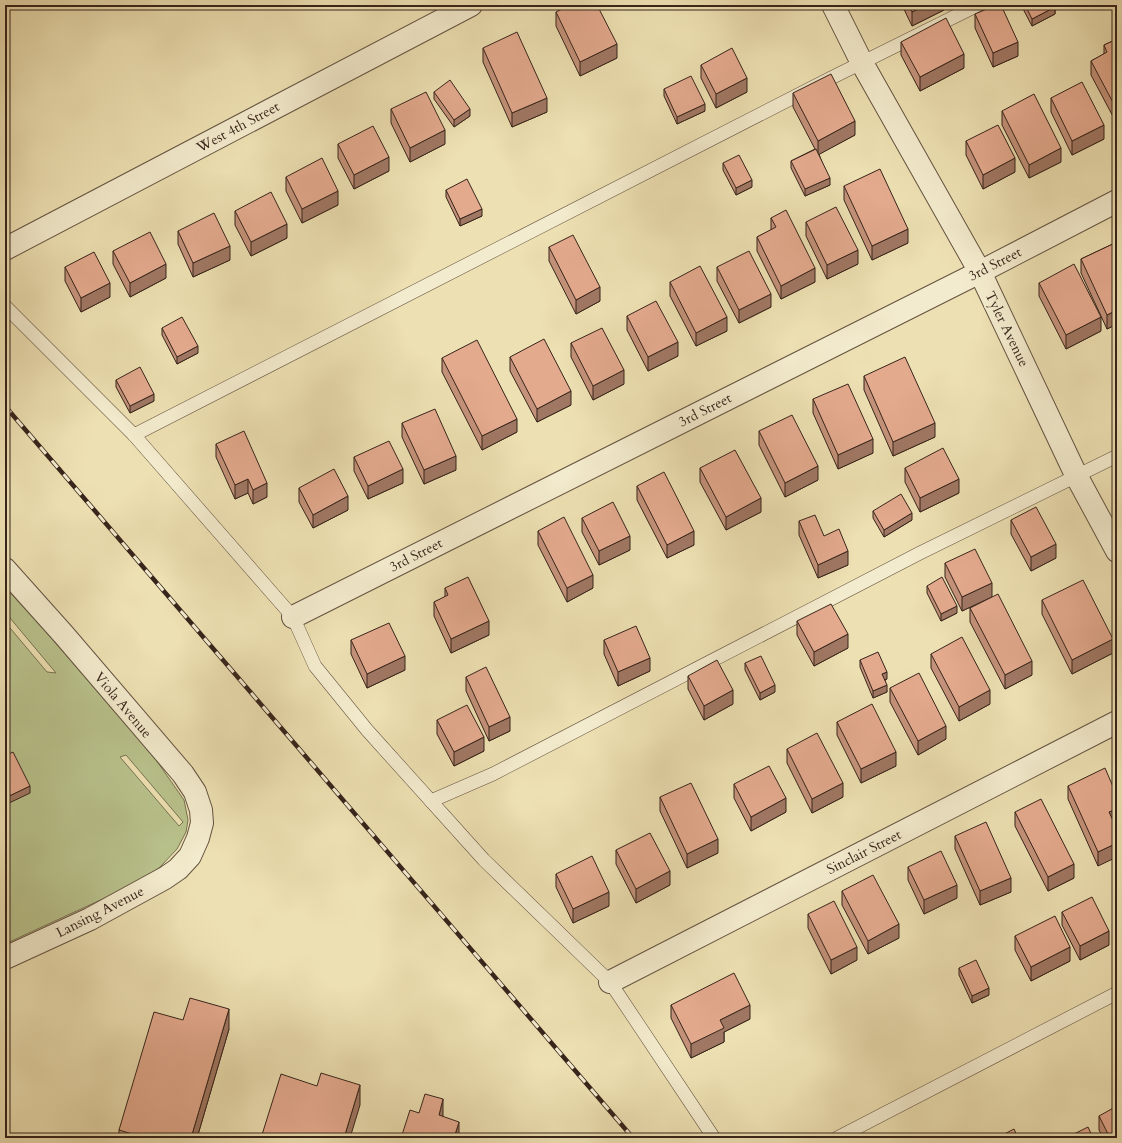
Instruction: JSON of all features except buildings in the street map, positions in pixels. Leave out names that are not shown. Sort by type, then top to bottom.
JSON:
[{"type":"street","name":"West 4th Street","points":[[5,249],[471,5]]},
{"type":"street","name":"Tyler Avenue","points":[[833,5],[862,63],[980,272],[1077,477],[1117,551]]},
{"type":"street","name":"3rd Street","points":[[293,617],[980,272],[1117,201]]},
{"type":"street","name":"Viola Avenue","points":[[5,568],[177,768],[195,792],[201,810],[202,823],[198,838],[190,856]]},
{"type":"street","name":"Sinclair Street","points":[[610,982],[1117,722]]},
{"type":"street","name":"Lansing Avenue","points":[[5,958],[90,918],[148,888],[178,869],[190,856]]},
{"type":"lane","points":[[134,435],[978,5]]},
{"type":"lane","points":[[5,306],[134,435],[293,617],[315,666],[367,730],[484,860],[610,982],[714,1138]]},
{"type":"lane","points":[[431,801],[493,774],[920,554],[1117,456]]},
{"type":"lane","points":[[837,1138],[1117,993]]},
{"type":"green space","points":[[5,587],[154,757],[184,800],[188,820],[186,832],[177,849],[160,867],[144,879],[5,944],[5,622],[47,672],[56,673],[5,612]],"holes":[[[126,755],[183,822],[179,826],[120,757]]]},
{"type":"railway","points":[[5,406],[633,1138]]}]
